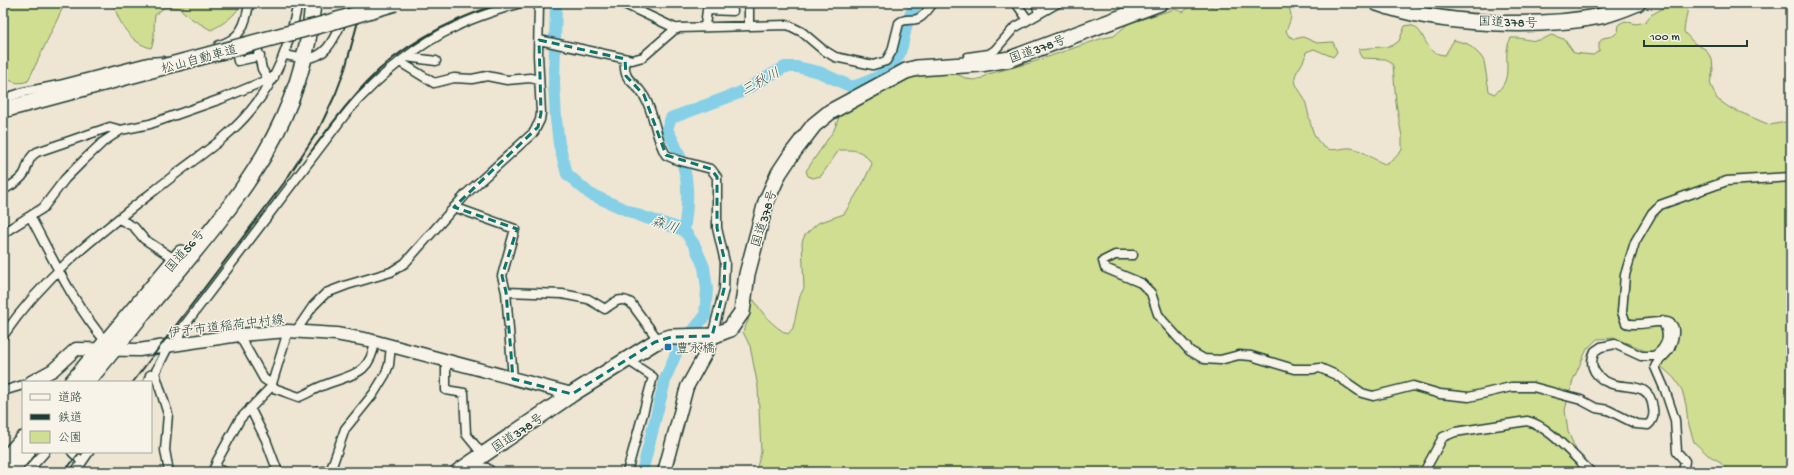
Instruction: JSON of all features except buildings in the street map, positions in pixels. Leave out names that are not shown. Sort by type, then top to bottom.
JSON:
[{"type":"highway","name":"国道56号","points":[[73,381],[107,348],[219,222],[252,176],[287,112],[305,59],[313,3]]},
{"type":"highway","name":"松山自動車道","points":[[3,110],[324,24],[395,3]]},
{"type":"highway","name":"国道378号","points":[[463,468],[572,394],[626,360],[665,339],[707,336],[730,329],[742,312],[746,281],[760,221],[770,191],[791,155],[814,125],[840,106],[906,71],[917,68],[965,66],[1010,59],[1160,3]]},
{"type":"highway","name":"国道378号","points":[[1377,3],[1432,17],[1536,23],[1560,22],[1601,16],[1638,3]]},
{"type":"highway","points":[[3,119],[126,76]]},
{"type":"highway","name":"国道56号","points":[[88,381],[107,348],[246,173],[287,112]]},
{"type":"highway","points":[[3,462],[22,440]]},
{"type":"highway","points":[[9,472],[26,453]]},
{"type":"street","points":[[3,99],[24,92],[60,85],[148,62],[162,61],[233,40],[244,27],[249,3]]},
{"type":"street","points":[[3,336],[29,302],[58,270],[86,244],[239,124],[258,102],[285,55],[298,3]]},
{"type":"street","points":[[285,55],[305,59],[312,58],[320,54],[329,46],[349,9],[354,3]]},
{"type":"street","points":[[148,381],[150,375],[155,373],[184,326],[347,112],[374,82],[403,59],[456,26],[520,3]]},
{"type":"street","points":[[225,472],[214,470],[234,430],[250,408],[272,386],[292,331],[312,306],[326,293],[398,268],[414,253],[476,184],[529,138],[538,126],[541,113],[539,80],[542,41],[539,3]]},
{"type":"street","points":[[622,3],[636,6],[677,28],[705,26],[728,27],[749,25],[788,25],[802,32],[822,49],[835,57],[873,64],[886,61],[892,52],[899,23],[902,20],[918,19],[925,14],[933,3]]},
{"type":"street","points":[[749,3],[749,25]]},
{"type":"street","points":[[1016,3],[1028,20]]},
{"type":"street","points":[[1036,3],[1040,13]]},
{"type":"street","points":[[965,66],[968,57],[989,54],[996,50],[1008,34],[1028,20],[1058,3]]},
{"type":"street","points":[[705,26],[707,10],[733,11]]},
{"type":"street","points":[[542,41],[632,60],[643,57],[677,28]]},
{"type":"street","points":[[233,40],[238,61],[259,53],[262,69],[271,78]]},
{"type":"street","points":[[403,59],[436,61]]},
{"type":"street","points":[[403,59],[434,83],[454,78],[472,79],[487,76],[507,80],[530,78],[539,80]]},
{"type":"street","points":[[625,59],[624,72],[644,95],[663,152],[677,160],[711,169],[717,177],[718,228],[725,262],[724,289],[707,336],[708,349],[687,387],[664,472]]},
{"type":"street","points":[[3,233],[44,208],[65,179],[84,159],[103,142],[121,130],[150,124],[221,99],[271,78]]},
{"type":"street","points":[[3,190],[20,179],[26,169],[28,159],[37,152],[110,127],[121,130]]},
{"type":"street","points":[[1684,471],[1685,461],[1678,452],[1675,420],[1665,390],[1654,367],[1670,348],[1674,330],[1670,322],[1662,321],[1653,320],[1631,325],[1626,323],[1622,312],[1625,275],[1635,242],[1656,208],[1727,181],[1791,177]]},
{"type":"street","points":[[454,207],[515,229],[502,272],[506,292],[513,379]]},
{"type":"street","points":[[30,216],[58,270],[107,348]]},
{"type":"street","points":[[119,219],[134,227],[144,239],[176,260]]},
{"type":"street","points":[[1133,255],[1109,256],[1103,261],[1103,264],[1105,268],[1141,283],[1150,293],[1158,314],[1190,351],[1197,356],[1210,360],[1239,355],[1251,356],[1294,369],[1312,370],[1320,368],[1336,375],[1362,393],[1372,396],[1412,386],[1440,394],[1470,397],[1511,388],[1533,387],[1581,400],[1596,408],[1608,410],[1636,424],[1648,425],[1651,422],[1654,411],[1645,392],[1638,387],[1614,384],[1600,378],[1594,373],[1592,360],[1595,351],[1610,344],[1615,344],[1641,356],[1654,356],[1663,348],[1667,340],[1666,327],[1662,321]]},
{"type":"street","points":[[506,292],[562,294],[588,300],[605,309],[617,300],[625,300],[631,303],[665,339]]},
{"type":"street","name":"伊予市道稲荷中村線","points":[[32,381],[53,370],[76,350],[172,346],[239,335],[292,331],[336,334],[375,341],[572,394]]},
{"type":"street","points":[[239,335],[264,379],[272,386],[299,397],[323,386],[357,374],[368,364],[374,352],[375,341]]},
{"type":"street","points":[[318,472],[330,471],[345,429],[374,393],[385,375],[389,365],[391,346]]},
{"type":"street","points":[[626,360],[653,377],[626,472]]},
{"type":"street","points":[[446,361],[446,390],[464,393],[466,434],[484,455]]},
{"type":"street","points":[[155,373],[168,414],[165,450],[169,472]]},
{"type":"street","points":[[3,391],[22,385]]},
{"type":"street","points":[[250,408],[266,440],[278,472]]},
{"type":"street","points":[[1424,472],[1443,437],[1455,432],[1527,421],[1532,422],[1546,430],[1591,472]]},
{"type":"street","points":[[27,472],[44,453]]},
{"type":"street","points":[[73,453],[82,462]]},
{"type":"street","points":[[75,472],[88,453]]},
{"type":"street","points":[[463,468],[487,468],[492,472]]},
{"type":"highlighted area","points":[[539,40],[625,59],[626,76],[644,95],[666,155],[711,169],[717,177],[717,228],[725,262],[724,289],[712,336],[671,337],[655,342],[572,394],[513,379],[506,292],[502,276],[517,229],[454,207],[538,127],[541,113]]},
{"type":"green space","points":[[1235,2],[1286,3],[1291,14],[1286,31],[1288,35],[1294,39],[1303,37],[1317,43],[1333,42],[1337,52],[1333,57],[1314,49],[1306,52],[1304,60],[1295,77],[1296,85],[1306,103],[1312,130],[1319,142],[1327,149],[1356,149],[1385,164],[1394,159],[1402,150],[1402,137],[1396,103],[1393,65],[1386,59],[1362,58],[1359,53],[1359,49],[1392,46],[1399,41],[1405,26],[1410,25],[1419,31],[1428,46],[1438,54],[1445,55],[1454,40],[1468,44],[1484,61],[1489,91],[1494,94],[1501,88],[1505,81],[1507,74],[1507,52],[1511,38],[1535,41],[1551,35],[1564,39],[1574,53],[1593,55],[1599,51],[1599,43],[1603,38],[1613,36],[1618,32],[1619,24],[1625,21],[1636,24],[1645,22],[1651,15],[1672,3],[1687,3],[1684,32],[1694,43],[1705,49],[1712,59],[1713,70],[1710,83],[1717,99],[1730,108],[1770,125],[1791,121],[1791,472],[1729,472],[1719,461],[1708,455],[1694,442],[1688,422],[1682,390],[1674,378],[1642,349],[1614,338],[1597,339],[1587,349],[1573,380],[1565,410],[1568,432],[1578,454],[1596,472],[754,472],[761,452],[758,387],[750,346],[743,332],[748,321],[750,301],[754,300],[768,319],[777,328],[788,334],[793,328],[800,296],[804,288],[802,242],[805,235],[818,223],[844,214],[862,185],[872,164],[865,155],[858,151],[839,150],[821,176],[813,178],[808,176],[806,171],[834,130],[839,117],[845,110],[909,76],[942,72],[955,73],[967,79],[974,80],[982,78],[988,74],[1030,63],[1103,38],[1114,36],[1129,23],[1175,9],[1183,12],[1187,9],[1189,4],[1207,3],[1212,7],[1217,7]]},
{"type":"green space","points":[[3,3],[65,3],[28,81],[21,83],[14,82],[3,75]]},
{"type":"green space","points":[[113,3],[241,3],[239,8],[232,16],[211,30],[192,19],[179,8],[165,7],[155,15],[153,44],[151,48],[137,42],[131,37],[122,25]]},
{"type":"waterway","name":"森川","points":[[556,3],[554,83],[556,119],[559,144],[567,174],[590,194],[640,216],[684,230],[695,246],[704,267],[707,289],[705,316],[678,349],[666,377],[642,472]]},
{"type":"waterway","name":"三秋川","points":[[684,230],[687,201],[686,178],[680,155],[667,129],[671,118],[739,93],[785,67],[797,67],[819,72],[852,87],[876,78],[890,68],[899,55],[908,19],[917,3]]},
{"type":"railway","points":[[134,381],[284,183],[319,129],[336,93],[345,69],[363,3]]},
{"type":"railway","points":[[310,153],[359,90],[396,55],[447,25],[502,3]]},
{"type":"railway","points":[[64,472],[79,453]]},
{"type":"place","name":"豊永橋","points":[[668,347]]}]
